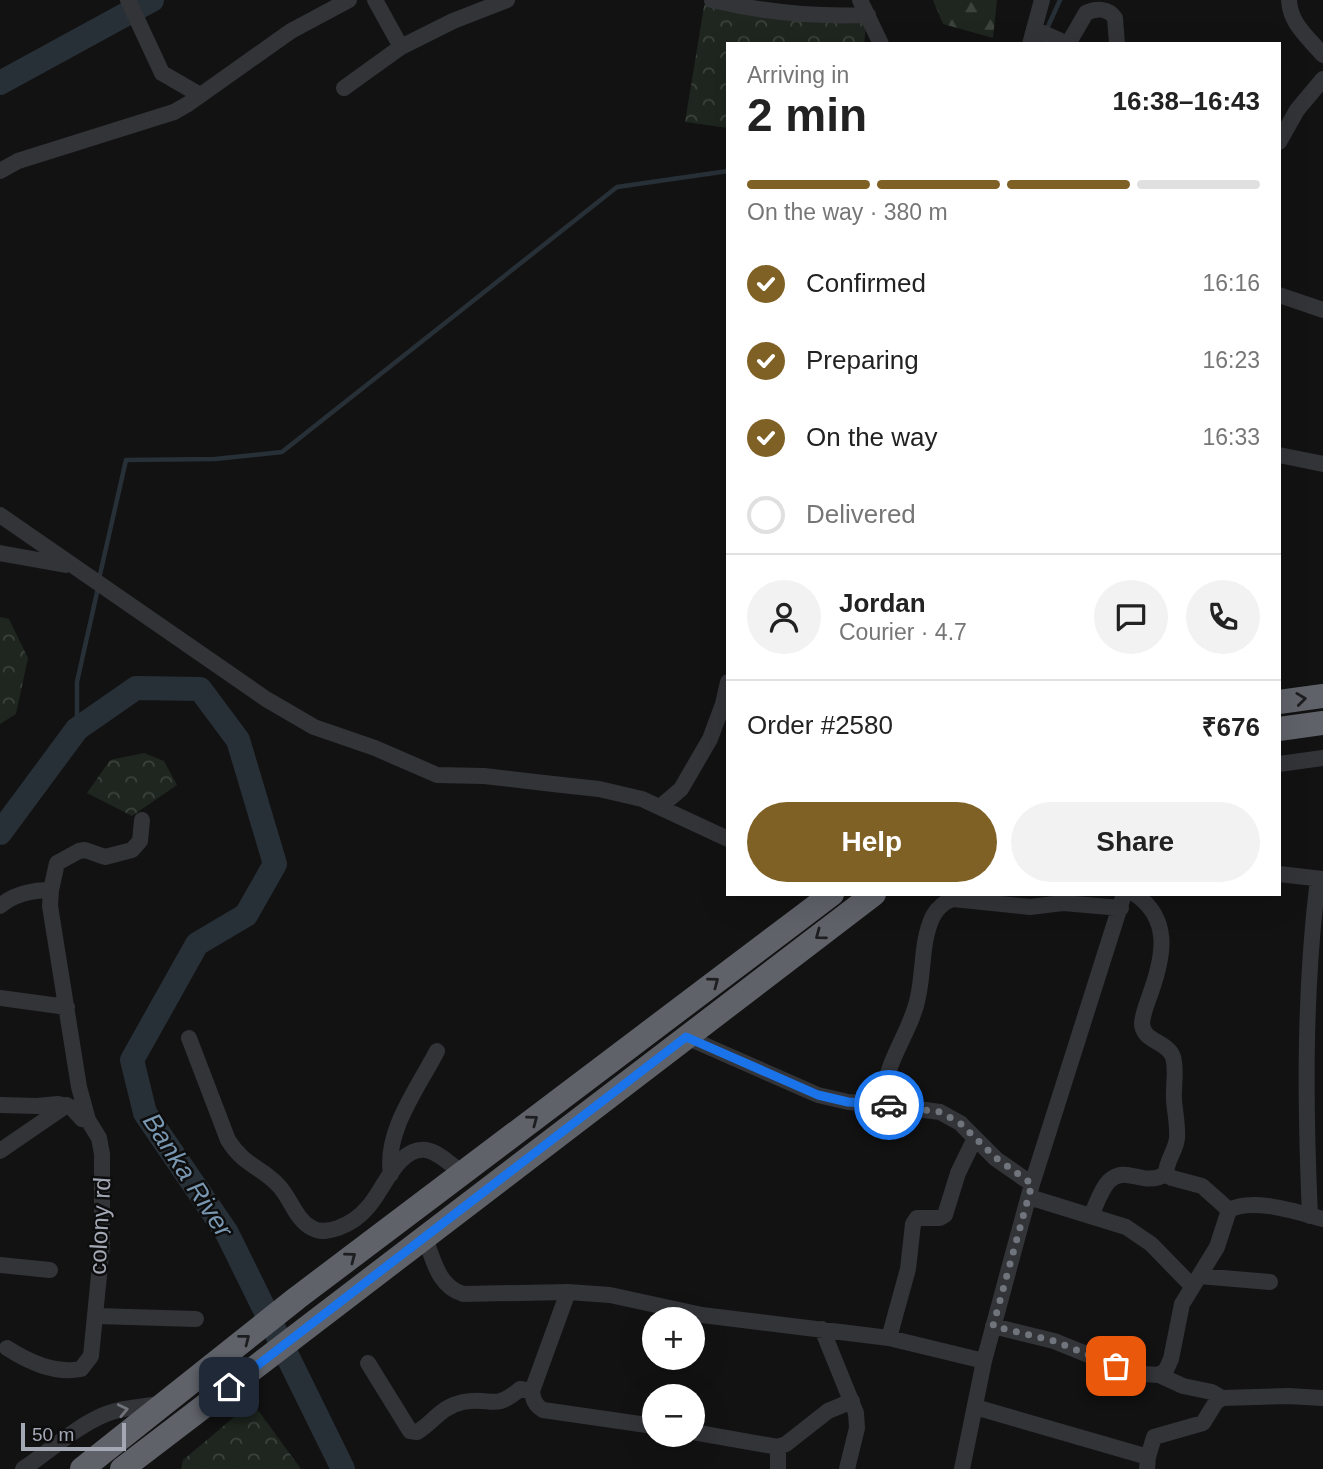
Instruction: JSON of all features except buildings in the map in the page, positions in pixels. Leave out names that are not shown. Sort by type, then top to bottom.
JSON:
[{"type":"highway","points":[[1281,702],[1323,696]]},
{"type":"highway","points":[[1281,729],[1323,723]]},
{"type":"highway","points":[[82,1469],[297,1298],[829,896]]},
{"type":"highway","points":[[122,1469],[871,896]]},
{"type":"street","points":[[128,0],[162,73],[200,95]]},
{"type":"street","points":[[0,171],[18,161],[153,120],[181,108],[291,31],[349,0]]},
{"type":"street","points":[[375,0],[401,47]]},
{"type":"street","points":[[344,89],[401,47],[453,21],[507,0]]},
{"type":"street","points":[[712,0],[752,9],[820,17],[868,15]]},
{"type":"street","points":[[860,0],[880,42]]},
{"type":"street","points":[[1042,0],[1050,38],[1086,13],[1100,10],[1108,12],[1115,19],[1117,42]]},
{"type":"street","points":[[1289,0],[1294,24],[1323,55]]},
{"type":"street","points":[[1281,138],[1297,110],[1323,79]]},
{"type":"street","points":[[1281,296],[1323,310]]},
{"type":"street","points":[[1281,455],[1323,464]]},
{"type":"street","points":[[0,515],[267,699],[314,727],[375,748],[437,775],[484,776],[599,789],[642,799],[726,838]]},
{"type":"street","points":[[0,552],[72,566]]},
{"type":"street","points":[[660,807],[681,789],[710,739],[726,691]]},
{"type":"street","points":[[1281,765],[1323,758]]},
{"type":"street","name":"colony rd","points":[[2,1345],[43,1366],[74,1370],[81,1369],[91,1356],[102,1245],[103,1180],[100,1143],[88,1120],[79,1087],[50,905],[51,890],[57,863],[70,854],[85,850],[105,857],[132,850],[140,841],[142,820]]},
{"type":"street","points":[[1159,1375],[1166,1370],[1171,1359],[1182,1304],[1217,1247],[1229,1210],[1238,1205],[1258,1205],[1317,1217],[1306,1107],[1306,1017],[1311,937],[1321,879],[1281,874]]},
{"type":"street","points":[[0,906],[20,894],[51,890]]},
{"type":"street","points":[[1137,896],[1154,912],[1161,925],[1162,943],[1153,987],[1142,1021],[1148,1035],[1167,1047],[1175,1064],[1177,1141],[1166,1164],[1166,1174]]},
{"type":"street","points":[[888,1105],[883,1097],[918,999],[925,943],[933,915],[944,902],[953,899],[1031,907],[1122,901],[1030,1191],[984,1361],[962,1469]]},
{"type":"street","points":[[0,998],[67,1007]]},
{"type":"street","points":[[686,1037],[818,1095],[848,1102],[940,1112],[960,1123],[1030,1191],[1139,1234],[1195,1281],[1270,1282]]},
{"type":"street","points":[[189,1038],[233,1148],[243,1160],[281,1188],[310,1227],[320,1231],[347,1225],[367,1210],[404,1156],[415,1151],[427,1150],[437,1154],[462,1173]]},
{"type":"street","points":[[391,1174],[389,1161],[393,1134],[437,1051]]},
{"type":"street","points":[[0,1105],[67,1105],[82,1119],[88,1120]]},
{"type":"street","points":[[0,1151],[67,1105]]},
{"type":"street","points":[[889,1338],[908,1269],[913,1224],[917,1218],[940,1218],[945,1214],[958,1173],[975,1138]]},
{"type":"street","points":[[1091,1216],[1108,1182],[1118,1175],[1126,1174],[1148,1180],[1166,1174]]},
{"type":"street","points":[[1166,1174],[1202,1186],[1229,1210]]},
{"type":"street","points":[[425,1238],[442,1280],[450,1290],[472,1294],[568,1292],[610,1295],[702,1315],[889,1338],[984,1361]]},
{"type":"street","points":[[0,1265],[50,1270]]},
{"type":"street","points":[[568,1292],[532,1391],[533,1399],[543,1410],[642,1424]]},
{"type":"street","points":[[96,1317],[196,1319]]},
{"type":"street","points":[[993,1326],[1054,1341],[1116,1366],[1159,1375],[1183,1386],[1212,1392],[1222,1398]]},
{"type":"street","points":[[822,1329],[856,1413],[857,1428],[847,1469]]},
{"type":"street","points":[[368,1363],[410,1431],[417,1432],[433,1417],[464,1402],[505,1401],[520,1389],[532,1391]]},
{"type":"street","points":[[975,1408],[1148,1463],[1154,1437],[1203,1423],[1216,1402],[1222,1398],[1323,1398]]},
{"type":"street","points":[[705,1434],[778,1447],[786,1444],[828,1410],[852,1401]]},
{"type":"street","points":[[23,1469],[74,1432],[106,1414],[122,1409],[163,1404]]},
{"type":"street","points":[[145,1469],[154,1445]]},
{"type":"street","points":[[778,1447],[778,1469]]},
{"type":"green space","points":[[705,0],[753,0],[867,16],[864,42],[726,42],[726,128],[685,122]]},
{"type":"green space","points":[[933,0],[997,0],[993,38],[943,24]]},
{"type":"green space","points":[[0,617],[9,619],[28,658],[16,714],[0,724]]},
{"type":"green space","points":[[144,753],[164,761],[177,785],[132,816],[87,793],[110,760]]},
{"type":"green space","points":[[252,1402],[301,1469],[181,1469],[183,1460]]},
{"type":"waterway","name":"Banka River","points":[[0,83],[152,0]]},
{"type":"waterway","points":[[1041,42],[1060,0]]},
{"type":"waterway","points":[[99,579],[126,460],[215,459],[282,452],[617,187],[726,171]]},
{"type":"waterway","points":[[77,729],[77,682],[98,588]]},
{"type":"waterway","name":"Banka River","points":[[0,833],[77,729],[136,688],[200,689],[238,740],[275,864],[246,915],[197,944],[132,1060],[145,1113],[227,1233],[343,1469]]},
{"type":"way so far","points":[[889,1105],[940,1112],[960,1123],[996,1158],[1032,1184],[993,1326],[1054,1341],[1116,1366]]},
{"type":"route","points":[[229,1387],[686,1037],[818,1095],[848,1102],[889,1105]]}]
